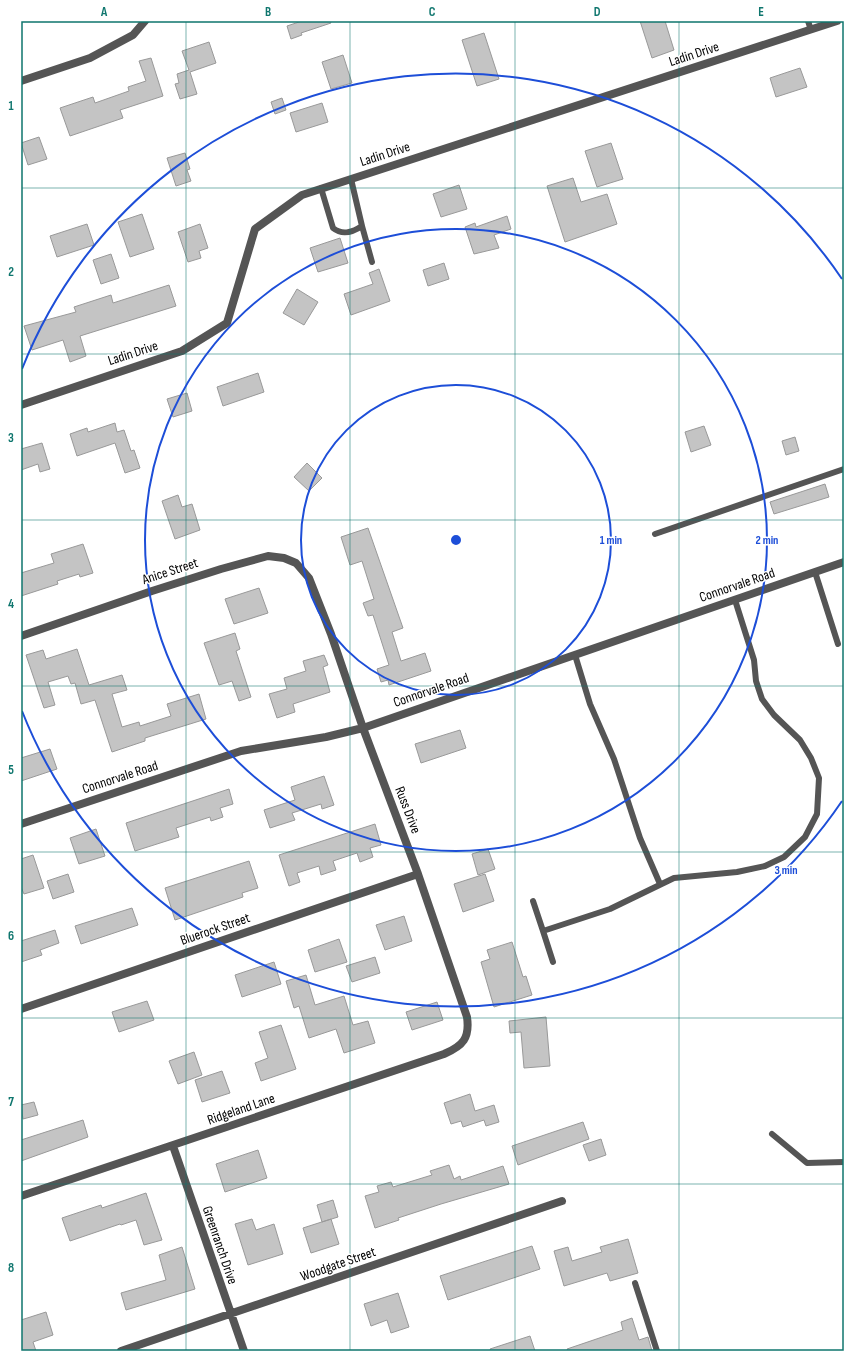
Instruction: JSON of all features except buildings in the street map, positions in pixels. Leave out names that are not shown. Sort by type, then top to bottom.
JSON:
[{"type":"street","points":[[21,82],[90,58],[133,35],[145,21]]},
{"type":"street","name":"Ladin Drive","points":[[21,405],[182,351],[227,323],[255,229],[302,195],[837,21]]},
{"type":"street","name":"Anice Street","points":[[21,636],[152,591],[268,556],[284,558],[296,563],[309,578],[314,593]]},
{"type":"street","name":"Connorvale Road","points":[[21,824],[241,751],[326,737],[362,728],[844,562]]},
{"type":"street","name":"Russ Drive","points":[[314,593],[331,634],[362,728],[418,874],[467,1017],[468,1028],[465,1038]]},
{"type":"street","name":"Bluerock Street","points":[[21,1009],[418,874]]},
{"type":"street","name":"Ridgeland Lane","points":[[21,1196],[444,1054],[456,1048],[465,1038]]},
{"type":"street","name":"Greenranch Drive","points":[[173,1146],[244,1351]]},
{"type":"street","name":"Woodgate Street","points":[[121,1351],[231,1315],[562,1201]]},
{"type":"lane","points":[[808,21],[811,30]]},
{"type":"lane","points":[[351,179],[372,262]]},
{"type":"lane","points":[[321,188],[333,228],[337,231],[350,232],[362,226]]},
{"type":"lane","points":[[655,534],[844,469]]},
{"type":"lane","points":[[815,572],[838,644]]},
{"type":"lane","points":[[543,931],[610,909],[674,878],[738,872],[765,866],[784,857],[805,837],[817,814],[819,778],[811,758],[800,740],[774,715],[762,699],[756,681],[754,660],[734,600]]},
{"type":"lane","points":[[575,655],[590,704],[614,759],[640,838],[660,884]]},
{"type":"lane","points":[[533,901],[553,962]]},
{"type":"lane","points":[[772,1134],[807,1162],[844,1162]]},
{"type":"lane","points":[[635,1283],[657,1351]]}]
